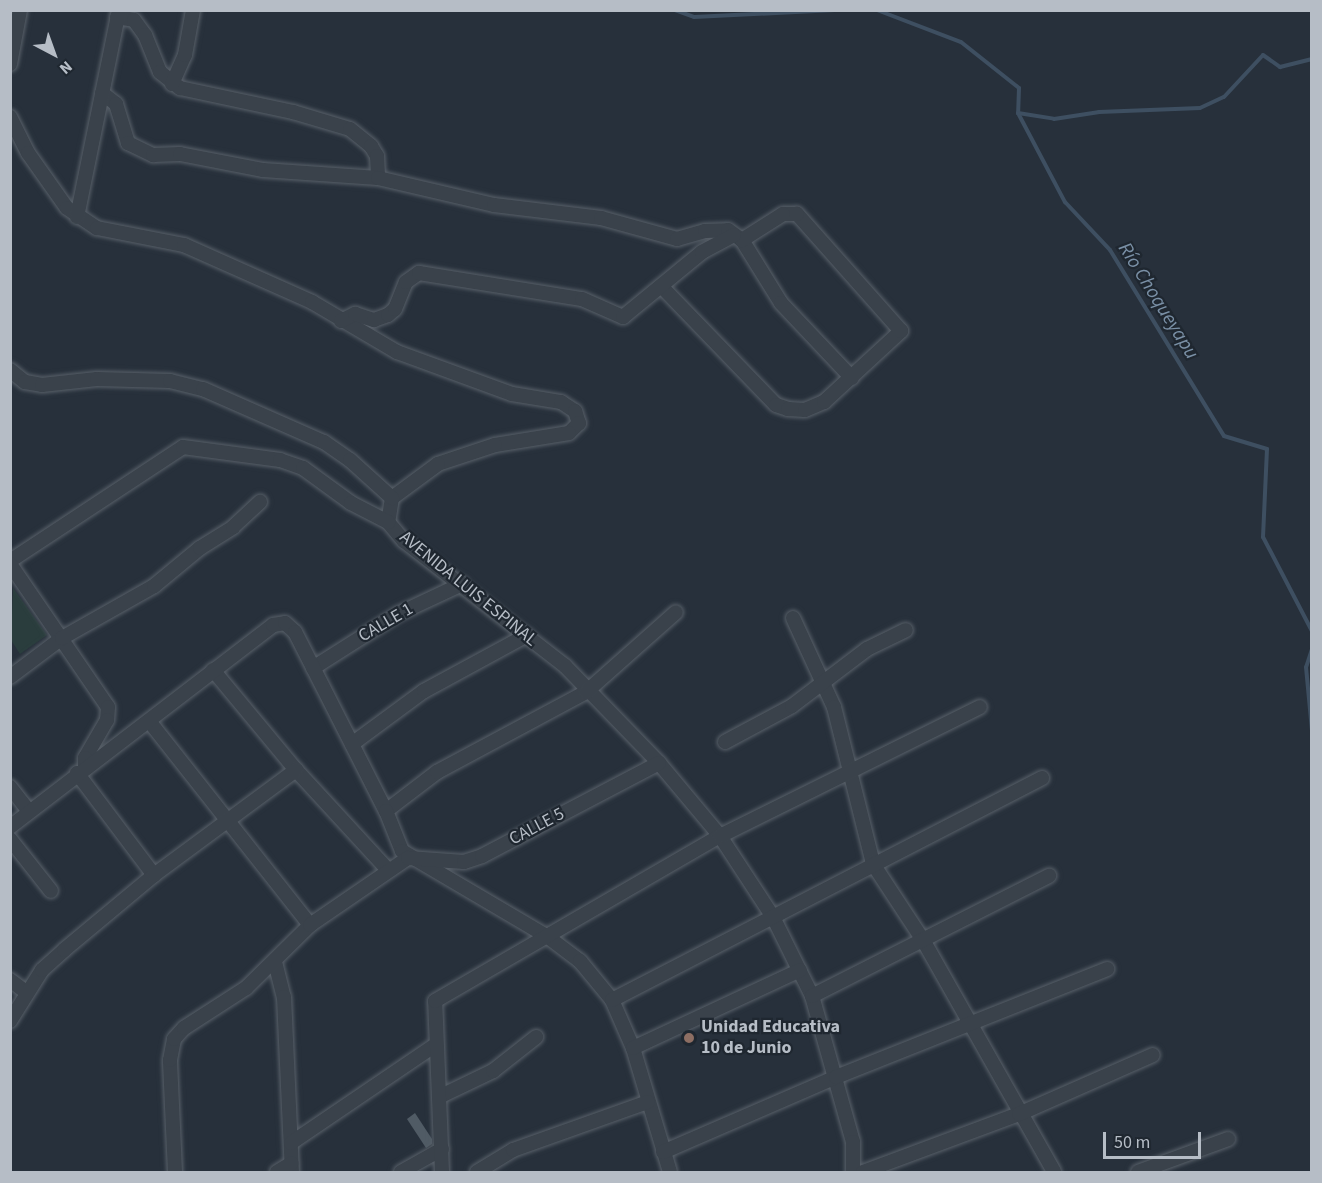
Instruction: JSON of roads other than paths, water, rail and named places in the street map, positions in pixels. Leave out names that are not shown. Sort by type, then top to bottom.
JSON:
[{"type":"street","points":[[10,64],[20,10]]},
{"type":"street","points":[[172,84],[185,55],[193,10]]},
{"type":"street","points":[[77,217],[118,14],[134,21],[139,26],[156,66],[172,84],[350,129],[371,146],[377,156],[378,177]]},
{"type":"street","points":[[102,93],[116,104],[129,143],[140,152],[180,154],[263,170],[378,177],[484,203],[601,218],[677,239],[715,229],[738,237],[781,303],[852,378]]},
{"type":"street","points":[[10,117],[28,153],[77,217],[97,228],[184,245],[312,302],[397,352],[512,394],[561,402],[579,418],[569,433],[504,443],[438,464],[392,498],[350,460],[324,442],[189,385],[97,379],[42,386],[25,382],[10,370]]},
{"type":"street","points":[[341,321],[355,315],[374,320],[388,315],[395,309],[406,282],[419,273],[582,299],[623,316],[702,252],[783,214],[797,214],[901,331],[824,402],[805,410],[776,405],[661,286]]},
{"type":"street","points":[[81,771],[85,758],[102,732],[109,710],[10,563],[183,447],[280,460],[303,468],[351,503],[388,522]]},
{"type":"street","name":"AVENIDA LUIS ESPINAL","points":[[392,498],[388,522],[404,541],[565,666],[586,692],[659,763],[720,836],[773,917],[812,996],[837,1077],[853,1142],[853,1173]]},
{"type":"street","points":[[10,677],[62,638],[154,586],[200,548],[234,527],[260,502]]},
{"type":"street","name":"CALLE 1","points":[[313,668],[398,614],[462,584]]},
{"type":"street","points":[[386,811],[437,772],[586,692],[676,612]]},
{"type":"street","points":[[793,618],[834,706],[873,864],[922,940],[1054,1173]]},
{"type":"street","points":[[10,827],[273,625],[285,623],[295,632],[386,811],[399,846],[408,858],[548,937],[580,961],[612,1000],[633,1048],[670,1173]]},
{"type":"street","points":[[725,742],[792,706],[867,649],[906,630]]},
{"type":"street","points":[[352,744],[424,690],[527,635]]},
{"type":"street","points":[[213,670],[296,770],[388,870]]},
{"type":"street","points":[[442,1173],[441,1096],[435,1045],[435,1001],[720,836],[851,774],[980,707]]},
{"type":"street","points":[[149,720],[310,925]]},
{"type":"street","name":"CALLE 5","points":[[408,858],[464,862],[482,856],[659,763]]},
{"type":"street","points":[[10,1021],[42,970],[64,950],[154,875],[296,770]]},
{"type":"street","points":[[81,771],[154,875]]},
{"type":"street","points":[[612,1000],[1042,778]]},
{"type":"street","points":[[10,788],[29,811]]},
{"type":"street","points":[[10,839],[51,891]]},
{"type":"street","points":[[175,1173],[170,1060],[174,1039],[246,988],[275,962],[310,925],[408,858]]},
{"type":"street","points":[[812,996],[1049,876]]},
{"type":"street","points":[[275,962],[284,997],[292,1168],[277,1173]]},
{"type":"street","points":[[663,1152],[837,1077],[971,1026],[1107,969]]},
{"type":"street","points":[[633,1048],[800,970]]},
{"type":"street","points":[[10,980],[27,993]]},
{"type":"street","points":[[441,1096],[493,1071],[536,1037]]},
{"type":"street","points":[[291,1143],[435,1045]]},
{"type":"street","points":[[863,1173],[1020,1114],[1153,1055]]},
{"type":"street","points":[[477,1173],[513,1150],[648,1101]]},
{"type":"street","points":[[1138,1173],[1227,1139]]},
{"type":"street","points":[[401,1173],[442,1149]]},
{"type":"waterway","name":"Río Choqueyapu","points":[[675,10],[694,17],[835,10]]},
{"type":"waterway","name":"Río Choqueyapu","points":[[877,10],[961,42],[1019,88],[1018,113],[1065,202],[1110,250],[1224,436],[1267,449],[1263,537],[1312,631]]},
{"type":"waterway","points":[[1018,113],[1054,119],[1099,112],[1200,108],[1224,97],[1263,55],[1280,67],[1312,59]]},
{"type":"waterway","name":"Río Choqueyapu","points":[[1312,649],[1306,667],[1312,731]]},
{"type":"place","name":"Unidad Educativa 10 de Junio","points":[[689,1038]]}]
